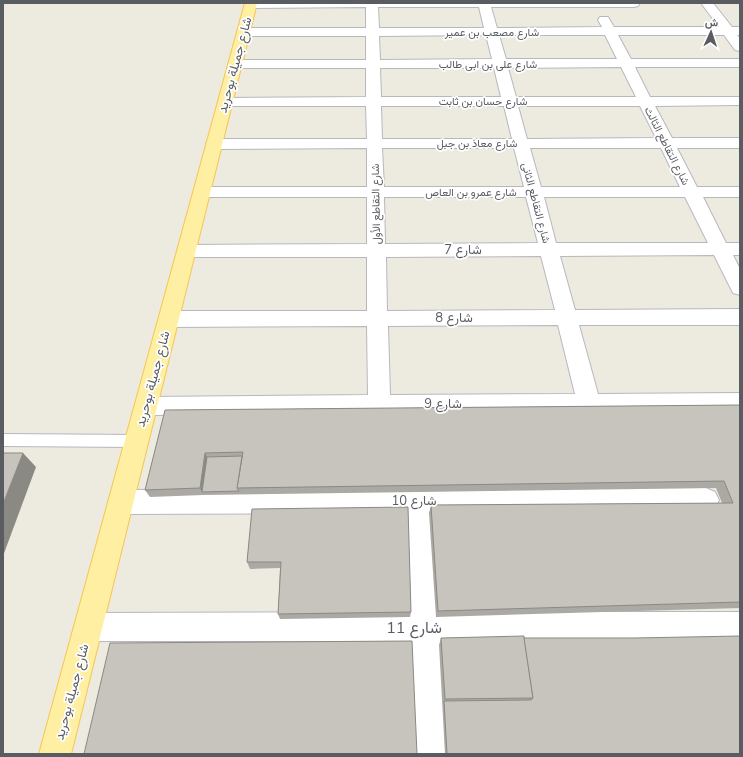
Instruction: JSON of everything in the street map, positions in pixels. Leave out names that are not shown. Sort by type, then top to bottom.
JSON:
[{"type":"main road","name":"شارع جميلة بوحريد","points":[[56,754],[251,3]]},
{"type":"street","points":[[251,3],[634,3]]},
{"type":"street","name":"شارع التقاطع الثانى","points":[[484,3],[589,403]]},
{"type":"street","name":"شارع التقاطع الثالث","points":[[595,3],[740,288]]},
{"type":"street","points":[[707,3],[734,31],[740,47]]},
{"type":"street","name":"شارع التقاطع الأول","points":[[372,4],[379,404]]},
{"type":"street","name":"شارع مصعب بن عمير","points":[[243,32],[734,31]]},
{"type":"street","name":"شارع على بن ابى طالب","points":[[235,64],[740,63]]},
{"type":"street","name":"شارع حسان بن ثابت","points":[[225,102],[740,101]]},
{"type":"street","name":"شارع معاذ بن جبل","points":[[214,144],[740,143]]},
{"type":"street","name":"شارع عمرو بن العاص","points":[[202,192],[740,192]]},
{"type":"street","name":"شارع 7","points":[[186,251],[740,249]]},
{"type":"street","name":"شارع 8","points":[[169,319],[740,317]]},
{"type":"street","name":"شارع 9","points":[[146,406],[740,402]]},
{"type":"street","name":"شارع 10","points":[[121,502],[706,500]]},
{"type":"street","points":[[420,501],[432,754]]},
{"type":"street","name":"شارع 11","points":[[89,627],[426,628],[740,626]]},
{"type":"lane","points":[[3,440],[137,441]]},
{"type":"building","points":[[740,405],[740,602],[438,611],[431,505],[733,503],[724,481],[237,488],[243,452],[205,453],[200,488],[145,490],[165,410]]},
{"type":"building","points":[[3,453],[23,453],[3,504]]},
{"type":"building","points":[[242,456],[237,488],[239,491],[202,492],[207,457]]},
{"type":"building","points":[[408,507],[411,612],[278,614],[281,562],[247,562],[252,509]]},
{"type":"building","points":[[524,636],[533,698],[445,699],[441,638]]},
{"type":"building","points":[[740,636],[740,754],[447,754],[444,701],[531,700],[533,698],[524,638]]},
{"type":"building","points":[[412,641],[417,754],[84,754],[110,643]]}]
